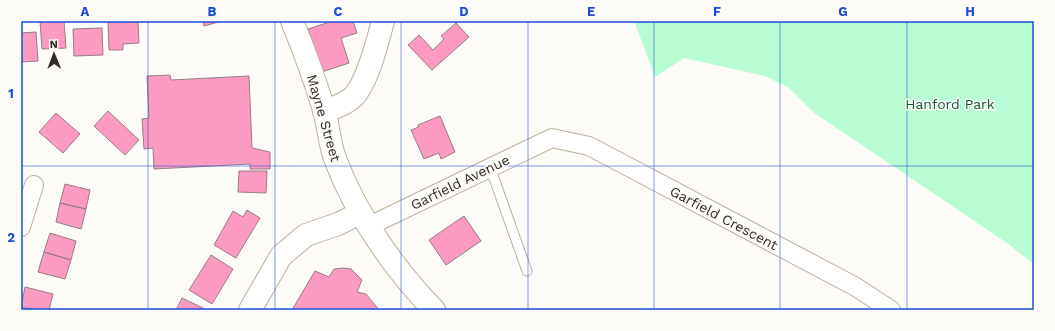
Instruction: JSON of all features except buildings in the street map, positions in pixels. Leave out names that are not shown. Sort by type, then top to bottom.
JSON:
[{"type":"street","name":"Mayne Street","points":[[292,21],[324,112],[335,160],[364,219],[392,261],[434,310]]},
{"type":"street","points":[[324,112],[346,102],[354,96],[367,71],[383,21]]},
{"type":"street","name":"Garfield Avenue","points":[[364,219],[490,167],[552,138]]},
{"type":"street","name":"Garfield Crescent","points":[[552,138],[589,146],[856,286],[892,310]]},
{"type":"street","points":[[21,226],[34,185]]},
{"type":"street","points":[[250,310],[280,256],[306,235],[338,224],[364,219]]},
{"type":"lane","points":[[490,167],[527,271]]},
{"type":"green space","name":"Hanford Park","points":[[634,21],[1034,21],[1034,264],[1007,243],[813,112],[789,88],[765,76],[684,58],[655,77]]}]
